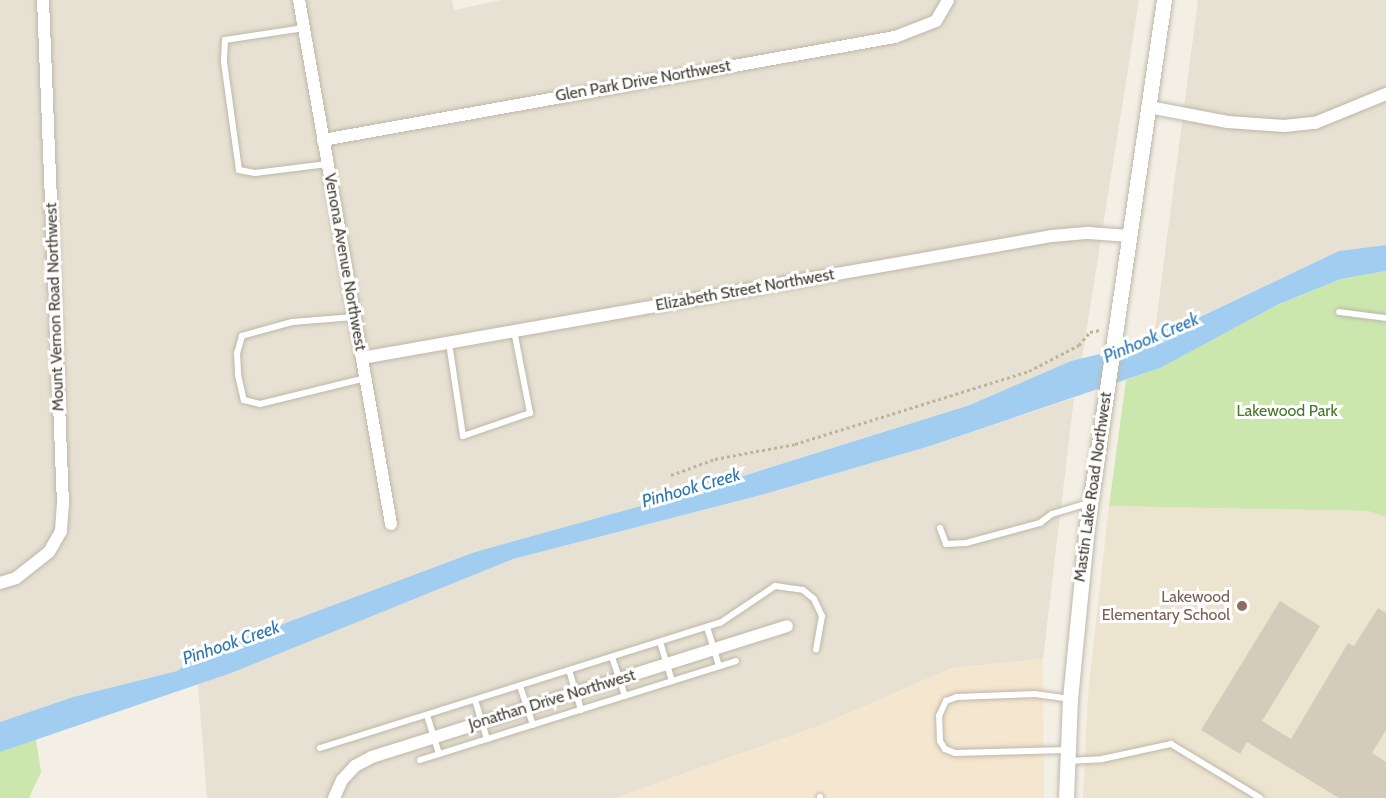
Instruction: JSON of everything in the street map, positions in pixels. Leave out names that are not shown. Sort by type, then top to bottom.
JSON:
[{"type":"street","name":"Mount Vernon Road Northwest","points":[[0,583],[16,578],[49,552],[61,531],[63,504],[43,0]]},
{"type":"street","name":"Venona Avenue Northwest","points":[[299,0],[391,524]]},
{"type":"street","name":"Glen Park Drive Northwest","points":[[323,140],[894,37],[936,21],[948,0]]},
{"type":"street","name":"Mastin Lake Road Northwest","points":[[1066,798],[1070,699],[1090,503],[1164,0]]},
{"type":"street","points":[[1149,108],[1228,122],[1284,126],[1315,123],[1386,94]]},
{"type":"street","name":"Elizabeth Street Northwest","points":[[362,358],[1052,236],[1098,232],[1129,236]]},
{"type":"street","name":"Jonathan Drive Northwest","points":[[334,798],[342,780],[354,766],[434,737],[787,626]]},
{"type":"lane","points":[[304,28],[225,40],[224,62],[239,170],[255,173],[328,164]]},
{"type":"lane","points":[[1339,312],[1386,318]]},
{"type":"lane","points":[[355,317],[292,322],[242,336],[237,353],[238,375],[244,400],[260,404],[366,378]]},
{"type":"lane","points":[[449,343],[463,436],[530,413],[514,331]]},
{"type":"lane","points":[[940,528],[946,544],[966,543],[1040,523],[1052,514],[1090,503]]},
{"type":"lane","points":[[320,748],[707,627],[737,615],[756,597],[775,586],[787,586],[814,599],[822,616],[816,649]]},
{"type":"lane","points":[[707,627],[719,666]]},
{"type":"lane","points":[[660,642],[672,681]]},
{"type":"lane","points":[[612,657],[625,696]]},
{"type":"lane","points":[[420,760],[736,661]]},
{"type":"lane","points":[[568,670],[581,710]]},
{"type":"lane","points":[[520,686],[533,725]]},
{"type":"lane","points":[[1070,699],[1035,694],[957,698],[946,701],[939,716],[940,741],[945,749],[955,753],[1102,759],[1171,744],[1260,798]]},
{"type":"lane","points":[[475,700],[488,739]]},
{"type":"lane","points":[[427,715],[439,754]]},
{"type":"path","points":[[671,475],[715,459],[795,444],[1029,371],[1079,345],[1090,332],[1114,333]]},
{"type":"shaded area","points":[[0,0],[452,0],[454,10],[501,0],[1139,0],[1082,358],[970,405],[698,490],[475,552],[229,644],[211,646],[177,671],[73,697],[0,722]]},
{"type":"shaded area","points":[[1198,0],[1386,0],[1386,245],[1339,251],[1154,338]]},
{"type":"shaded area","points":[[1074,398],[1043,659],[952,668],[821,725],[615,798],[207,798],[198,684],[513,559],[761,495],[930,446]]},
{"type":"shaded area","name":"Lakewood Elementary School","points":[[1109,506],[1368,511],[1386,517],[1386,798],[1083,798],[1088,695]]},
{"type":"shaded area","points":[[1043,659],[1044,798],[615,798],[821,725],[952,668]]},
{"type":"green space","name":"Lakewood Park","points":[[1386,271],[1386,517],[1368,511],[1109,506],[1126,380],[1157,369],[1273,307],[1341,279]]},
{"type":"green space","points":[[36,739],[41,772],[29,798],[0,798],[0,752]]},
{"type":"water","points":[[1386,245],[1386,271],[1341,279],[1277,305],[1160,368],[930,446],[761,495],[513,559],[231,673],[0,752],[0,722],[73,697],[177,671],[211,646],[229,644],[475,552],[698,490],[970,405],[1071,361],[1145,343],[1339,251]]},
{"type":"building","points":[[1280,601],[1320,626],[1262,721],[1291,739],[1348,643],[1354,646],[1378,608],[1386,613],[1386,730],[1372,753],[1386,762],[1386,798],[1339,798],[1247,742],[1240,754],[1201,730]]},
{"type":"place","name":"Lakewood Elementary School","points":[[1242,606]]},
{"type":"water label","name":"Pinhook Creek","points":[[1151,338]]},
{"type":"water label","name":"Pinhook Creek","points":[[691,488]]},
{"type":"water label","name":"Pinhook Creek","points":[[231,643]]}]
